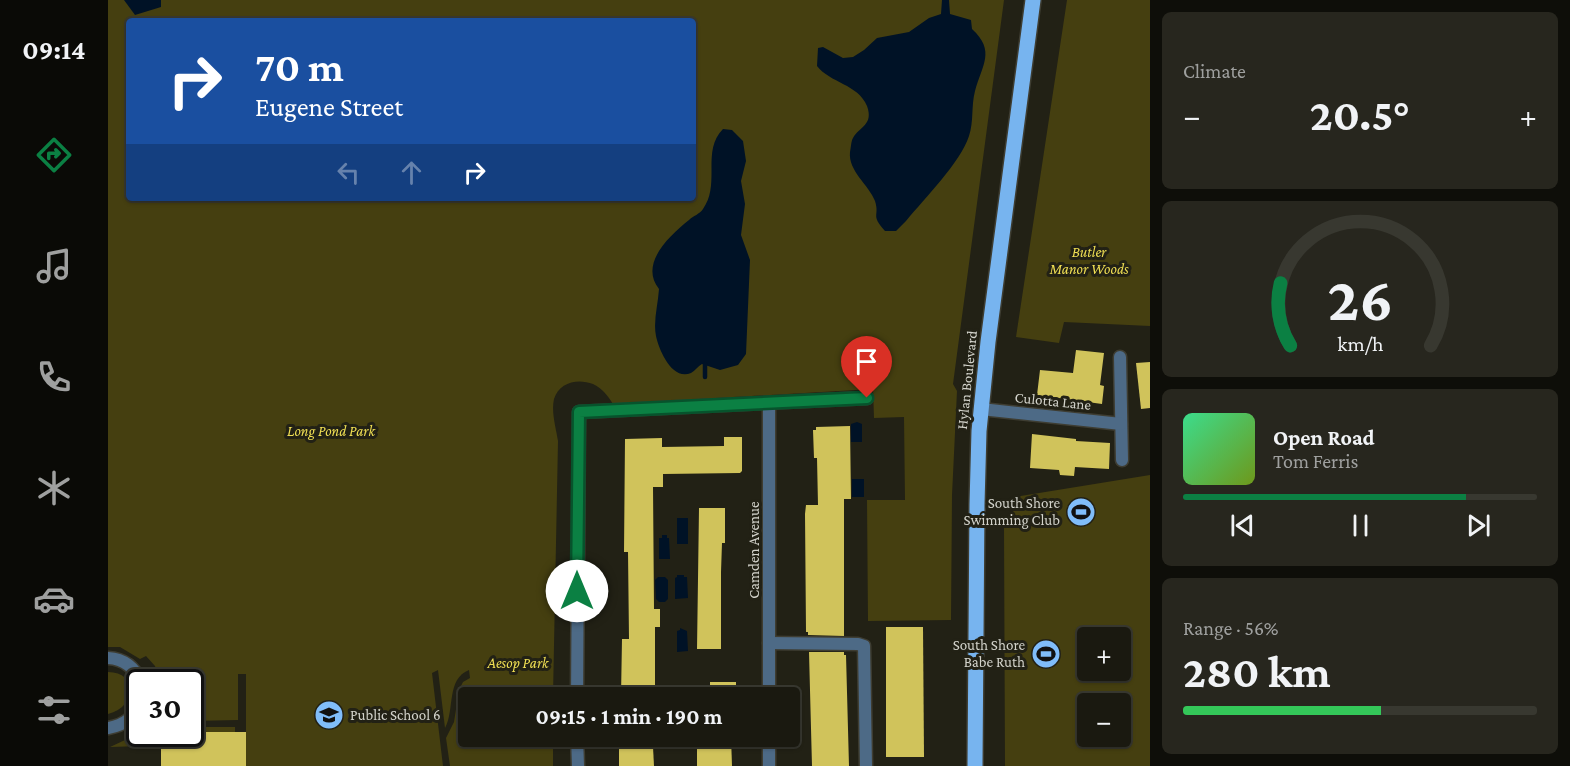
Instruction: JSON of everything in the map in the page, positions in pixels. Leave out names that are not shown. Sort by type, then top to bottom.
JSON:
[{"type":"main road","name":"Hylan Boulevard","points":[[975,766],[976,504],[981,408],[1033,0]]},
{"type":"street","points":[[1120,357],[1122,460]]},
{"type":"street","points":[[577,687],[579,412],[867,398]]},
{"type":"street","name":"Camden Avenue","points":[[769,687],[770,403]]},
{"type":"street","name":"Culotta Lane","points":[[981,408],[1121,424]]},
{"type":"street","points":[[769,643],[858,644],[864,646],[866,766]]},
{"type":"street","points":[[108,658],[120,660],[133,669]]},
{"type":"street","points":[[108,728],[126,722]]},
{"type":"street","points":[[578,747],[578,766]]},
{"type":"street","points":[[769,747],[769,766]]},
{"type":"green space","name":"Long Pond Park","points":[[108,0],[1004,0],[953,384],[957,391],[952,495],[951,620],[868,621],[867,500],[905,500],[904,417],[874,418],[873,389],[613,404],[599,388],[581,381],[570,383],[560,389],[556,393],[553,404],[558,441],[553,687],[460,687],[463,682],[470,678],[469,670],[457,680],[445,728],[438,670],[432,673],[443,766],[246,766],[246,674],[238,674],[238,720],[204,721],[204,669],[156,669],[146,656],[140,659],[120,647],[108,647]]},
{"type":"green space","name":"Butler Manor Woods","points":[[1067,0],[1150,0],[1150,326],[1064,322],[1059,343],[1016,337]]},
{"type":"green space","name":"South Shore Babe Ruth","points":[[1150,475],[1150,766],[1005,766],[1004,527],[1012,527],[1014,497]]},
{"type":"green space","points":[[108,672],[118,673],[126,678],[126,702],[118,710],[108,714]]},
{"type":"green space","name":"Long Pond Park","points":[[458,696],[458,747],[553,747],[553,766],[450,766],[446,738],[454,722]]},
{"type":"green space","points":[[204,727],[235,727],[235,732],[204,732]]},
{"type":"green space","points":[[126,740],[126,747],[110,747]]},
{"type":"water","points":[[124,0],[161,0],[161,7],[135,15]]},
{"type":"water","points":[[942,0],[949,0],[950,14],[971,20],[972,29],[984,44],[985,58],[974,97],[971,130],[958,157],[932,191],[896,231],[885,231],[877,218],[875,201],[855,172],[850,159],[852,139],[869,117],[867,106],[851,88],[829,76],[817,66],[818,48],[823,47],[843,58],[853,57],[877,38],[909,32],[929,18],[941,14]]},
{"type":"water","points":[[723,129],[732,130],[743,141],[746,161],[741,181],[745,204],[741,235],[750,260],[746,354],[738,365],[720,370],[702,364],[691,373],[678,373],[663,356],[656,336],[659,289],[652,270],[654,260],[665,242],[702,211],[711,189],[713,147]]},
{"type":"water","points":[[857,422],[862,424],[862,442],[851,442],[851,424]]},
{"type":"water","points":[[852,479],[864,479],[864,497],[852,497]]},
{"type":"water","points":[[677,518],[688,518],[688,544],[677,544]]},
{"type":"water","points":[[662,535],[667,535],[669,538],[670,559],[659,559],[659,538],[662,538]]},
{"type":"water","points":[[677,575],[687,577],[688,598],[675,599]]},
{"type":"water","points":[[658,577],[665,577],[668,580],[668,599],[665,602],[659,602],[656,599],[655,580]]},
{"type":"water","points":[[680,628],[687,631],[688,651],[677,652],[677,631]]},
{"type":"building","points":[[1076,350],[1104,353],[1100,385],[1104,386],[1102,404],[1037,395],[1040,370],[1073,373]]},
{"type":"building","points":[[1150,362],[1150,408],[1141,409],[1136,363]]},
{"type":"building","points":[[850,426],[851,499],[844,499],[844,636],[808,635],[806,632],[805,514],[806,505],[818,505],[817,458],[814,458],[813,430],[816,430],[816,427]]},
{"type":"building","points":[[1032,434],[1076,439],[1076,441],[1110,443],[1109,469],[1075,467],[1074,476],[1060,475],[1059,470],[1030,468]]},
{"type":"building","points":[[724,437],[742,437],[742,471],[740,473],[663,474],[663,487],[653,487],[654,609],[660,609],[660,627],[655,627],[655,687],[621,687],[622,639],[629,639],[628,552],[624,552],[625,439],[662,438],[662,447],[724,446]]},
{"type":"building","points":[[699,508],[725,508],[725,543],[722,543],[721,572],[721,649],[697,649]]},
{"type":"building","points":[[886,627],[923,627],[924,757],[886,757]]},
{"type":"building","points":[[809,652],[844,652],[846,655],[849,766],[812,766]]},
{"type":"building","points":[[710,682],[736,682],[736,687],[710,687]]},
{"type":"building","points":[[204,732],[246,732],[246,766],[161,766],[161,747],[204,747]]},
{"type":"building","points":[[653,747],[654,766],[619,766],[619,748]]},
{"type":"building","points":[[697,747],[731,747],[732,766],[697,766]]},
{"type":"waterway","points":[[705,364],[705,377]]},
{"type":"place","name":"South Shore Swimming Club","points":[[1081,512]]},
{"type":"place","name":"South Shore Babe Ruth","points":[[1046,654]]},
{"type":"place","name":"Public School 6","points":[[329,715]]},
{"type":"route","points":[[577,591],[579,412],[867,398]]},
{"type":"park label","name":"Aesop Park","points":[[518,663]]}]
